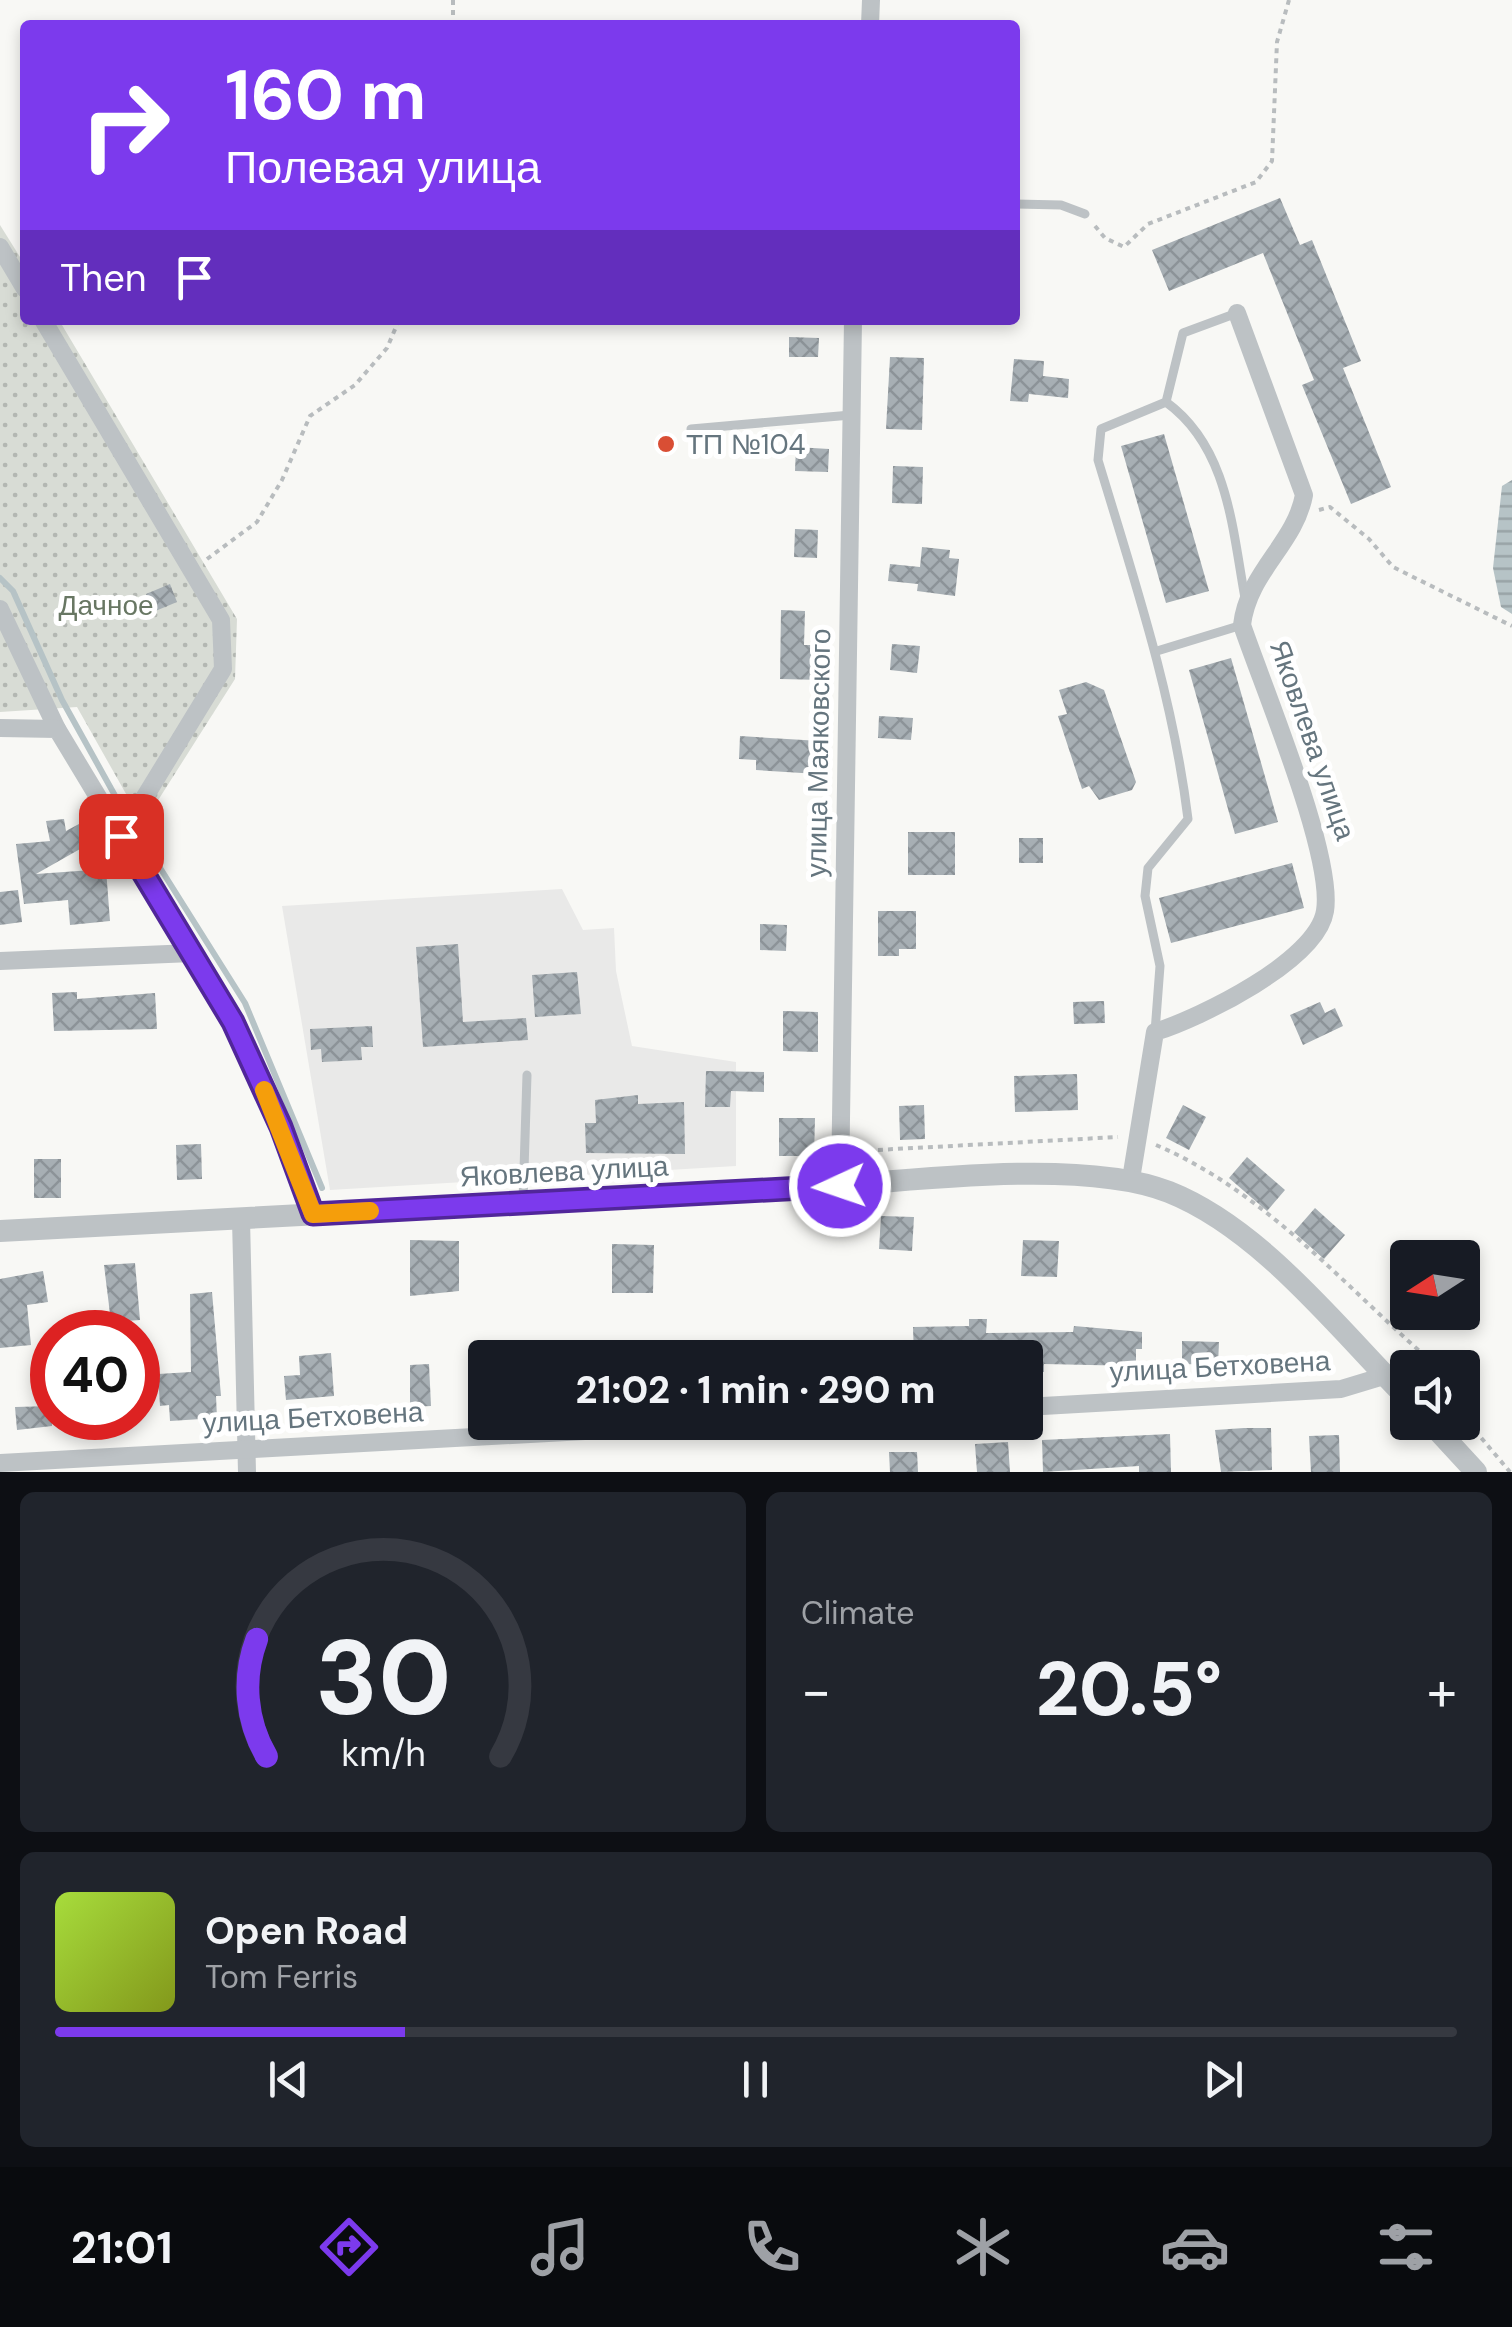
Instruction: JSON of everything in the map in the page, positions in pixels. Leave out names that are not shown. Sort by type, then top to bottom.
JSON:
[{"type":"street","points":[[0,247],[20,281]]},
{"type":"street","points":[[1236,313],[1304,494],[1300,515]]},
{"type":"street","points":[[46,325],[221,620],[222,669],[121,836]]},
{"type":"street","name":"улица Маяковского","points":[[840,1186],[853,325]]},
{"type":"street","name":"Яковлева улица","points":[[1155,1032],[1196,1020],[1308,946],[1325,914],[1325,868],[1242,624],[1245,598],[1300,515]]},
{"type":"street","points":[[0,609],[57,729],[233,1022],[281,1127],[313,1214]]},
{"type":"street","points":[[0,728],[57,729]]},
{"type":"street","points":[[0,961],[192,953]]},
{"type":"street","points":[[1131,1179],[1155,1032]]},
{"type":"street","name":"Яковлева улица","points":[[0,1230],[958,1178],[1131,1179],[1172,1193],[1261,1253],[1310,1296],[1384,1376]]},
{"type":"street","points":[[240,1218],[246,1472]]},
{"type":"street","points":[[1384,1376],[1390,1382]]},
{"type":"street","name":"улица Бетховена","points":[[1043,1406],[1341,1389],[1384,1376]]},
{"type":"street","name":"улица Бетховена","points":[[0,1463],[468,1438]]},
{"type":"street","points":[[1447,1440],[1476,1472]]},
{"type":"lane","points":[[1020,204],[1060,205],[1085,214]]},
{"type":"lane","points":[[1166,402],[1183,334],[1236,313]]},
{"type":"lane","points":[[1166,402],[1186,416],[1215,458],[1245,598]]},
{"type":"lane","points":[[1155,1032],[1160,966],[1145,896],[1148,868],[1188,819],[1181,762],[1156,651],[1098,460],[1100,430],[1166,402]]},
{"type":"lane","points":[[691,429],[851,415]]},
{"type":"lane","points":[[1156,651],[1242,624]]},
{"type":"lane","points":[[523,1203],[527,1075]]},
{"type":"path","points":[[1085,214],[1106,238],[1124,247],[1148,224],[1256,182],[1272,161],[1277,42],[1289,0]]},
{"type":"path","points":[[191,571],[257,522],[282,480],[310,416],[355,385],[387,348],[397,325]]},
{"type":"path","points":[[1300,515],[1330,507],[1369,539],[1393,567],[1512,626]]},
{"type":"path","points":[[1480,1436],[1510,1472]]},
{"type":"shaded area","points":[[1512,480],[1512,614],[1501,607],[1493,568],[1502,486]]},
{"type":"shaded area","points":[[562,889],[583,930],[614,928],[616,971],[632,1046],[736,1062],[736,1166],[330,1190],[282,906]]},
{"type":"green space","name":"Дачное","points":[[0,225],[20,257],[20,325],[62,325],[237,619],[235,679],[143,824],[77,707],[0,712]]},
{"type":"building","points":[[1280,198],[1300,245],[1312,240],[1361,361],[1343,368],[1391,487],[1351,504],[1302,385],[1314,380],[1263,253],[1169,291],[1152,250]]},
{"type":"building","points":[[789,337],[819,338],[818,357],[789,357]]},
{"type":"building","points":[[890,357],[924,358],[922,430],[886,429]]},
{"type":"building","points":[[1014,359],[1044,361],[1043,376],[1069,379],[1068,398],[1029,394],[1028,402],[1010,401]]},
{"type":"building","points":[[1164,434],[1209,591],[1166,603],[1121,446]]},
{"type":"building","points":[[796,447],[829,449],[828,472],[795,471]]},
{"type":"building","points":[[893,466],[923,467],[922,504],[892,503]]},
{"type":"building","points":[[795,529],[818,530],[817,558],[794,557]]},
{"type":"building","points":[[922,547],[950,550],[949,558],[959,559],[955,596],[917,591],[918,584],[888,581],[890,564],[920,567]]},
{"type":"building","points":[[170,584],[177,602],[153,612],[146,594]]},
{"type":"building","points":[[781,610],[805,611],[804,645],[813,645],[813,653],[823,654],[822,680],[780,679]]},
{"type":"building","points":[[892,644],[920,646],[917,673],[890,670]]},
{"type":"building","points":[[1231,658],[1278,822],[1235,834],[1189,670]]},
{"type":"building","points":[[1086,682],[1104,690],[1136,782],[1132,790],[1099,800],[1089,786],[1082,789],[1058,716],[1067,714],[1059,690]]},
{"type":"building","points":[[879,716],[913,718],[911,740],[878,738]]},
{"type":"building","points":[[740,736],[820,741],[818,774],[756,770],[756,760],[739,759]]},
{"type":"building","points":[[92,817],[103,836],[36,874],[106,869],[110,921],[70,925],[68,900],[24,904],[16,844],[50,841],[46,821],[64,819],[66,831]]},
{"type":"building","points":[[908,832],[955,832],[955,875],[908,875]]},
{"type":"building","points":[[1019,838],[1043,838],[1043,863],[1019,863]]},
{"type":"building","points":[[1292,863],[1304,908],[1171,943],[1159,898]]},
{"type":"building","points":[[18,890],[22,922],[0,925],[0,892]]},
{"type":"building","points":[[878,911],[916,911],[916,949],[899,949],[899,956],[878,956]]},
{"type":"building","points":[[760,924],[787,925],[786,951],[760,950]]},
{"type":"building","points":[[458,944],[463,1022],[526,1018],[528,1040],[423,1047],[416,947]]},
{"type":"building","points":[[577,972],[581,1014],[535,1017],[532,975]]},
{"type":"building","points":[[77,992],[77,999],[155,993],[157,1029],[54,1031],[52,993]]},
{"type":"building","points":[[1104,1001],[1105,1023],[1074,1024],[1073,1002]]},
{"type":"building","points":[[1320,1002],[1325,1013],[1335,1008],[1343,1026],[1303,1045],[1290,1015]]},
{"type":"building","points":[[783,1011],[818,1012],[818,1052],[783,1051]]},
{"type":"building","points":[[372,1026],[373,1047],[361,1047],[362,1060],[322,1062],[321,1049],[311,1050],[310,1029]]},
{"type":"building","points":[[706,1071],[764,1072],[764,1092],[731,1091],[730,1107],[705,1107]]},
{"type":"building","points":[[1077,1074],[1078,1110],[1015,1112],[1014,1076]]},
{"type":"building","points":[[638,1095],[638,1104],[684,1102],[685,1154],[586,1153],[585,1123],[596,1123],[595,1100]]},
{"type":"building","points":[[924,1105],[925,1139],[900,1140],[899,1106]]},
{"type":"building","points":[[1183,1105],[1206,1117],[1189,1150],[1166,1138]]},
{"type":"building","points":[[779,1118],[815,1118],[814,1156],[779,1156]]},
{"type":"building","points":[[201,1144],[202,1179],[177,1180],[176,1145]]},
{"type":"building","points":[[1247,1157],[1285,1190],[1267,1211],[1229,1178]]},
{"type":"building","points":[[34,1159],[61,1159],[61,1198],[34,1198]]},
{"type":"building","points":[[1315,1208],[1345,1235],[1324,1259],[1294,1232]]},
{"type":"building","points":[[881,1216],[914,1217],[912,1251],[879,1249]]},
{"type":"building","points":[[410,1240],[459,1241],[459,1291],[410,1296]]},
{"type":"building","points":[[1023,1240],[1059,1241],[1057,1277],[1021,1276]]},
{"type":"building","points":[[612,1244],[654,1245],[653,1293],[612,1293]]},
{"type":"building","points":[[135,1263],[139,1310],[110,1310],[104,1265]]},
{"type":"building","points":[[43,1271],[48,1302],[27,1305],[30,1345],[0,1348],[0,1279]]},
{"type":"building","points":[[212,1292],[221,1396],[216,1396],[217,1418],[170,1421],[169,1405],[160,1406],[160,1374],[191,1372],[190,1294]]},
{"type":"building","points":[[969,1319],[987,1319],[986,1333],[1073,1332],[1074,1326],[1142,1332],[1142,1349],[1136,1349],[1136,1366],[1044,1364],[1043,1372],[1043,1340],[913,1340],[913,1327],[969,1326]]},
{"type":"building","points":[[1182,1341],[1219,1342],[1218,1365],[1182,1364]]},
{"type":"building","points":[[331,1353],[334,1396],[286,1400],[284,1376],[300,1375],[299,1356]]},
{"type":"building","points":[[429,1364],[431,1406],[410,1407],[410,1365]]},
{"type":"building","points":[[15,1407],[30,1407],[30,1429],[17,1430]]},
{"type":"building","points":[[1271,1428],[1272,1470],[1221,1472],[1215,1430]]},
{"type":"building","points":[[1170,1434],[1171,1472],[1139,1472],[1139,1466],[1043,1472],[1043,1440]]},
{"type":"building","points":[[1339,1435],[1340,1472],[1311,1472],[1309,1436]]},
{"type":"building","points":[[1008,1442],[1010,1472],[977,1472],[975,1444]]},
{"type":"building","points":[[889,1452],[917,1452],[918,1472],[890,1472]]},
{"type":"waterway","points":[[0,578],[13,591],[62,700],[118,801],[245,1003],[322,1188]]},
{"type":"slow traffic","points":[[264,1090],[313,1214],[370,1211]]},
{"type":"place","name":"ТП №104","points":[[666,444]]},
{"type":"route","points":[[121,836],[233,1022],[281,1127],[313,1214],[840,1186]]}]
